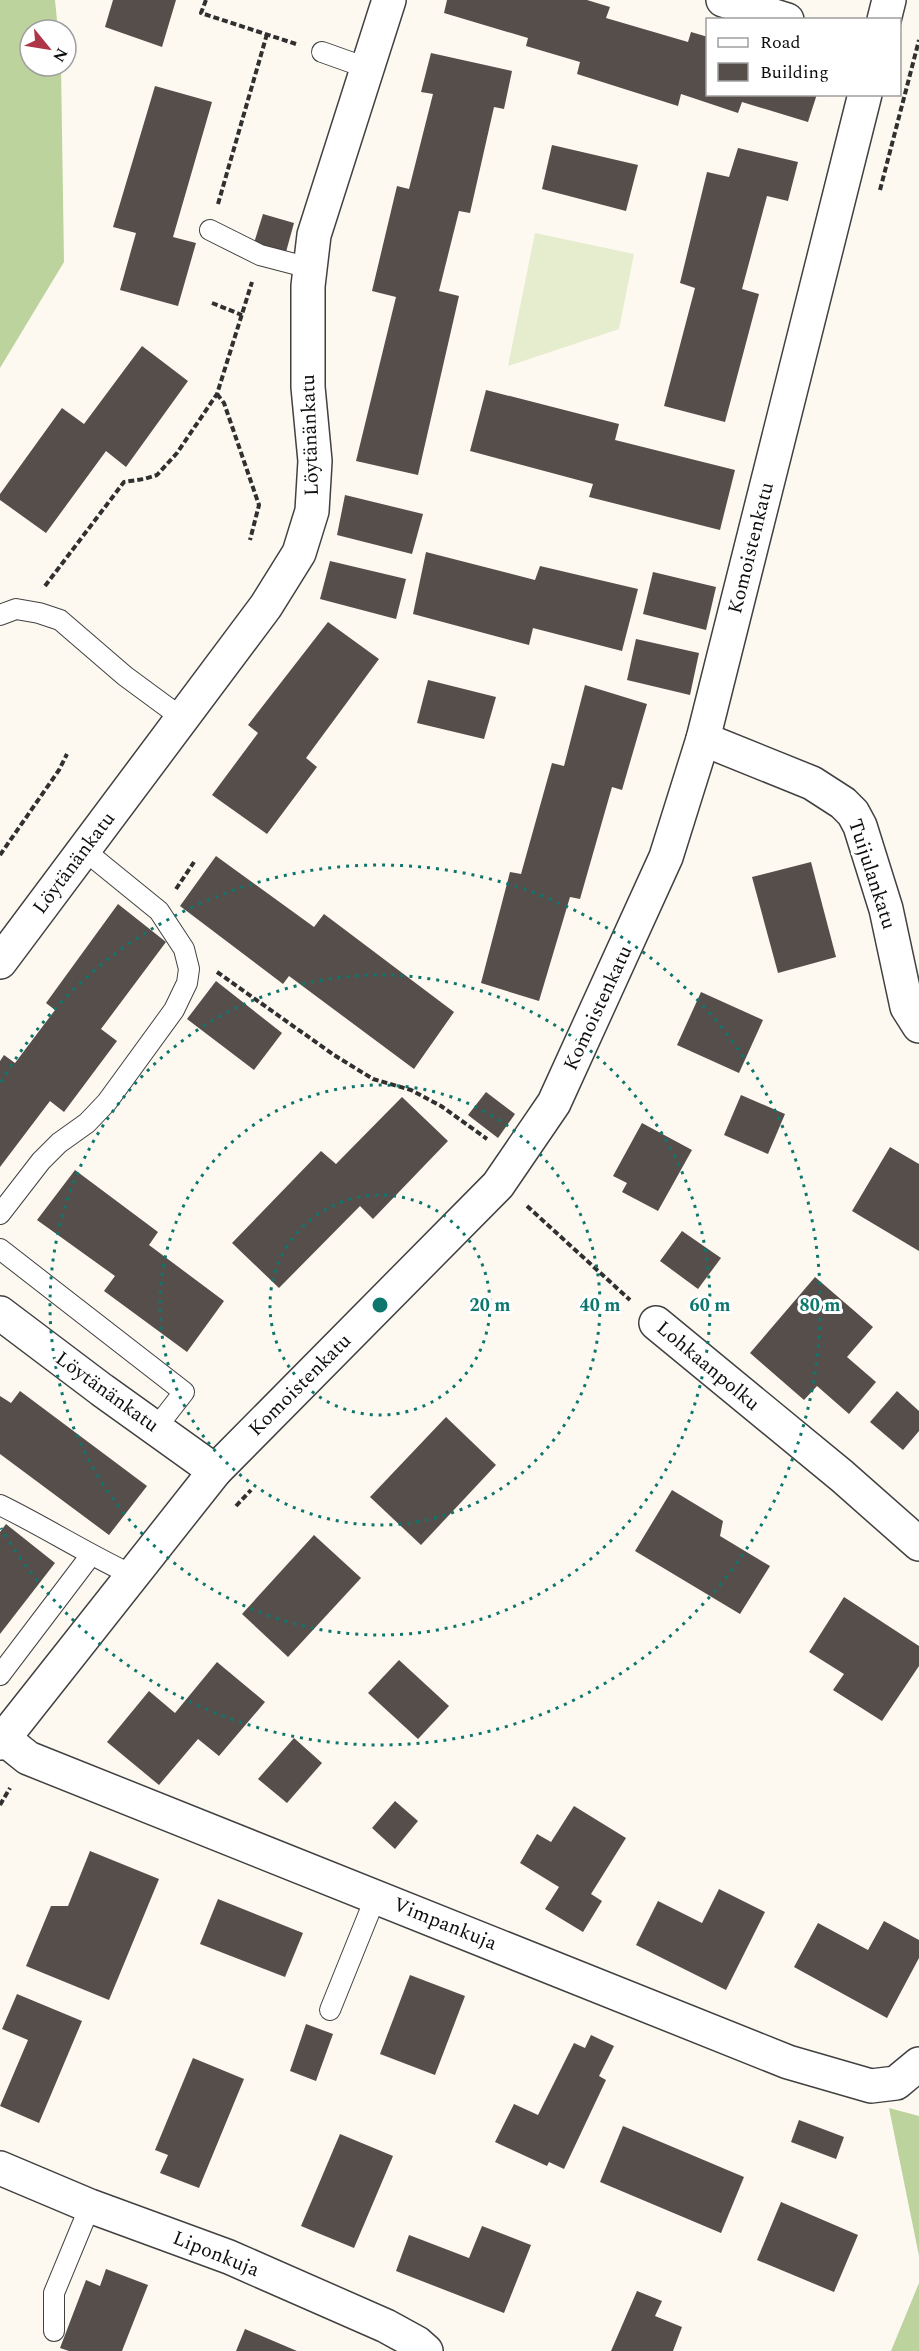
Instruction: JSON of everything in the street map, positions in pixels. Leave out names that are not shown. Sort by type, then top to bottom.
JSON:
[{"type":"street","name":"Löytänänkatu","points":[[2,956],[182,718],[277,589],[299,553],[312,511],[315,460],[308,387],[308,286],[314,235],[389,0]]},
{"type":"street","points":[[723,0],[781,18]]},
{"type":"street","points":[[884,18],[889,0]]},
{"type":"street","name":"Komoistenkatu","points":[[10,1746],[132,1575],[215,1471],[498,1185],[554,1103],[666,857],[703,739],[864,96]]},
{"type":"street","name":"Tuijulankatu","points":[[703,739],[812,783],[843,803],[853,813],[860,826],[886,909],[907,1007],[919,1026]]},
{"type":"street","name":"Löytänänkatu","points":[[0,1313],[215,1471]]},
{"type":"street","name":"Lohkaanpolku","points":[[656,1323],[842,1476],[919,1544]]},
{"type":"street","name":"Vimpankuja","points":[[10,1746],[788,2062],[871,2086],[908,2074]]},
{"type":"street","name":"Liponkuja","points":[[0,2168],[90,2206],[229,2257],[386,2326],[417,2343],[426,2351]]},
{"type":"lane","points":[[322,52],[367,68]]},
{"type":"lane","points":[[210,230],[260,255],[310,268]]},
{"type":"lane","points":[[0,615],[16,609],[60,620],[126,676],[182,718]]},
{"type":"lane","points":[[0,1214],[41,1161],[59,1143],[87,1123],[107,1102],[174,1010],[187,983],[189,969],[184,950],[159,911],[84,850]]},
{"type":"lane","points":[[0,1249],[184,1392],[156,1428]]},
{"type":"lane","points":[[0,1505],[132,1575]]},
{"type":"lane","points":[[0,1675],[91,1555]]},
{"type":"lane","points":[[330,2010],[376,1896]]},
{"type":"lane","points":[[54,2331],[54,2293],[90,2206]]},
{"type":"path","points":[[206,0],[201,14],[322,52]]},
{"type":"path","points":[[210,230],[267,34]]},
{"type":"path","points":[[880,191],[919,40]]},
{"type":"path","points":[[39,613],[44,588],[124,482],[157,474],[177,453],[217,394],[260,255]]},
{"type":"path","points":[[212,303],[242,315]]},
{"type":"path","points":[[217,394],[224,403],[259,505],[250,540]]},
{"type":"path","points":[[0,855],[59,770],[67,754]]},
{"type":"path","points":[[186,958],[223,974],[334,1055],[373,1079],[411,1090],[441,1106],[516,1160]]},
{"type":"path","name":"Lohkaanpolku","points":[[524,1204],[656,1323]]},
{"type":"path","points":[[233,1510],[255,1485]]},
{"type":"path","points":[[0,1805],[10,1746]]},
{"type":"green space","points":[[0,0],[55,0],[57,18],[18,18],[18,78],[61,78],[64,262],[0,368]]},
{"type":"green space","points":[[535,233],[634,254],[619,329],[508,366]]},
{"type":"green space","points":[[889,2108],[919,2116],[919,2256]]},
{"type":"green space","points":[[919,2283],[919,2351],[891,2351]]},
{"type":"building","points":[[113,0],[176,0],[162,47],[105,27]]},
{"type":"building","points":[[447,0],[587,0],[610,7],[606,18],[688,42],[691,32],[706,36],[706,96],[816,96],[808,122],[742,102],[738,113],[681,94],[678,106],[577,74],[580,62],[526,46],[528,38],[444,13]]},
{"type":"building","points":[[431,53],[512,71],[504,109],[494,107],[470,213],[459,211],[439,291],[459,296],[418,475],[356,461],[396,297],[372,291],[397,186],[409,189],[433,94],[421,92]]},
{"type":"building","points":[[155,86],[212,102],[173,237],[196,243],[178,306],[120,290],[136,233],[113,227]]},
{"type":"building","points":[[552,145],[638,165],[626,211],[542,189]]},
{"type":"building","points":[[738,148],[798,162],[788,201],[767,196],[742,289],[759,294],[725,422],[664,406],[695,288],[680,283],[707,172],[729,177]]},
{"type":"building","points":[[263,214],[294,223],[286,252],[254,243]]},
{"type":"building","points":[[142,346],[188,381],[126,467],[106,451],[46,533],[0,500],[0,494],[62,408],[84,424]]},
{"type":"building","points":[[486,390],[619,424],[615,440],[735,470],[720,530],[589,497],[593,484],[470,451]]},
{"type":"building","points":[[345,495],[423,514],[412,554],[337,535]]},
{"type":"building","points":[[426,552],[535,580],[540,566],[638,589],[622,651],[533,628],[529,645],[413,614]]},
{"type":"building","points":[[330,561],[406,579],[396,619],[320,599]]},
{"type":"building","points":[[653,572],[716,587],[706,630],[643,614]]},
{"type":"building","points":[[328,622],[379,659],[306,758],[317,767],[267,834],[212,795],[258,733],[248,725]]},
{"type":"building","points":[[636,639],[699,653],[690,695],[627,680]]},
{"type":"building","points":[[428,680],[496,697],[484,739],[417,723]]},
{"type":"building","points":[[585,685],[647,704],[622,790],[612,787],[580,899],[570,897],[539,1001],[481,983],[510,872],[521,874],[552,763],[564,766]]},
{"type":"building","points":[[216,856],[314,927],[324,914],[454,1012],[414,1069],[289,976],[283,984],[180,906]]},
{"type":"building","points":[[811,862],[836,957],[778,973],[752,877]]},
{"type":"building","points":[[118,904],[166,942],[101,1029],[117,1041],[64,1112],[50,1101],[0,1167],[0,1061],[4,1055],[15,1063],[55,1010],[46,1003]]},
{"type":"building","points":[[216,981],[282,1033],[254,1070],[187,1019]]},
{"type":"building","points":[[701,992],[763,1020],[739,1073],[677,1045]]},
{"type":"building","points":[[486,1092],[515,1114],[498,1138],[468,1115]]},
{"type":"building","points":[[741,1095],[785,1114],[768,1154],[724,1135]]},
{"type":"building","points":[[402,1097],[448,1141],[373,1219],[360,1206],[279,1288],[232,1243],[321,1151],[336,1164]]},
{"type":"building","points":[[642,1123],[692,1150],[658,1211],[622,1192],[627,1183],[613,1176]]},
{"type":"building","points":[[890,1147],[919,1164],[919,1251],[852,1211]]},
{"type":"building","points":[[75,1170],[158,1232],[149,1245],[224,1301],[187,1352],[104,1291],[115,1276],[37,1220]]},
{"type":"building","points":[[682,1231],[721,1258],[698,1289],[660,1261]]},
{"type":"building","points":[[815,1277],[873,1327],[847,1357],[876,1382],[849,1414],[817,1386],[804,1400],[750,1353]]},
{"type":"building","points":[[20,1391],[147,1486],[109,1535],[0,1454],[0,1396],[11,1403]]},
{"type":"building","points":[[897,1391],[919,1411],[919,1431],[903,1450],[870,1422]]},
{"type":"building","points":[[446,1417],[496,1465],[421,1545],[370,1497]]},
{"type":"building","points":[[672,1490],[723,1521],[720,1536],[770,1566],[740,1614],[635,1551]]},
{"type":"building","points":[[6,1524],[55,1563],[0,1634],[0,1532]]},
{"type":"building","points":[[314,1535],[361,1578],[288,1657],[242,1614]]},
{"type":"building","points":[[844,1597],[919,1646],[919,1666],[882,1721],[833,1690],[844,1674],[809,1652]]},
{"type":"building","points":[[399,1660],[449,1706],[418,1739],[368,1693]]},
{"type":"building","points":[[217,1662],[265,1702],[219,1756],[198,1739],[159,1785],[107,1742],[149,1691],[175,1713]]},
{"type":"building","points":[[294,1738],[322,1763],[287,1803],[258,1779]]},
{"type":"building","points":[[395,1801],[418,1821],[395,1849],[372,1828]]},
{"type":"building","points":[[574,1806],[626,1838],[591,1894],[602,1901],[583,1932],[545,1909],[559,1887],[520,1863],[537,1834],[551,1842]]},
{"type":"building","points":[[90,1851],[159,1879],[109,2000],[26,1966],[51,1906],[68,1906]]},
{"type":"building","points":[[719,1889],[765,1912],[726,1990],[636,1945],[658,1901],[702,1923]]},
{"type":"building","points":[[218,1899],[303,1933],[285,1977],[200,1944]]},
{"type":"building","points":[[884,1921],[919,1940],[919,1958],[887,2018],[794,1967],[818,1923],[868,1950]]},
{"type":"building","points":[[410,1975],[465,1996],[435,2075],[380,2054]]},
{"type":"building","points":[[17,1994],[82,2021],[39,2123],[0,2106],[28,2040],[2,2029]]},
{"type":"building","points":[[306,2024],[333,2034],[316,2081],[290,2071]]},
{"type":"building","points":[[591,2035],[614,2046],[599,2076],[606,2080],[564,2169],[549,2162],[547,2166],[495,2142],[514,2104],[538,2115],[574,2043],[585,2048]]},
{"type":"building","points":[[193,2058],[244,2079],[199,2188],[160,2173],[168,2155],[155,2150]]},
{"type":"building","points":[[799,2120],[844,2137],[836,2159],[791,2142]]},
{"type":"building","points":[[623,2126],[744,2177],[721,2233],[600,2182]]},
{"type":"building","points":[[340,2134],[393,2156],[354,2248],[301,2226]]},
{"type":"building","points":[[781,2202],[858,2235],[834,2292],[757,2260]]},
{"type":"building","points":[[482,2226],[531,2245],[504,2313],[396,2271],[409,2235],[469,2258]]},
{"type":"building","points":[[106,2269],[148,2285],[122,2351],[69,2351],[60,2348],[86,2280],[100,2286]]},
{"type":"building","points":[[637,2291],[662,2301],[655,2316],[682,2327],[673,2351],[611,2351]]},
{"type":"building","points":[[245,2329],[297,2351],[236,2351]]}]
